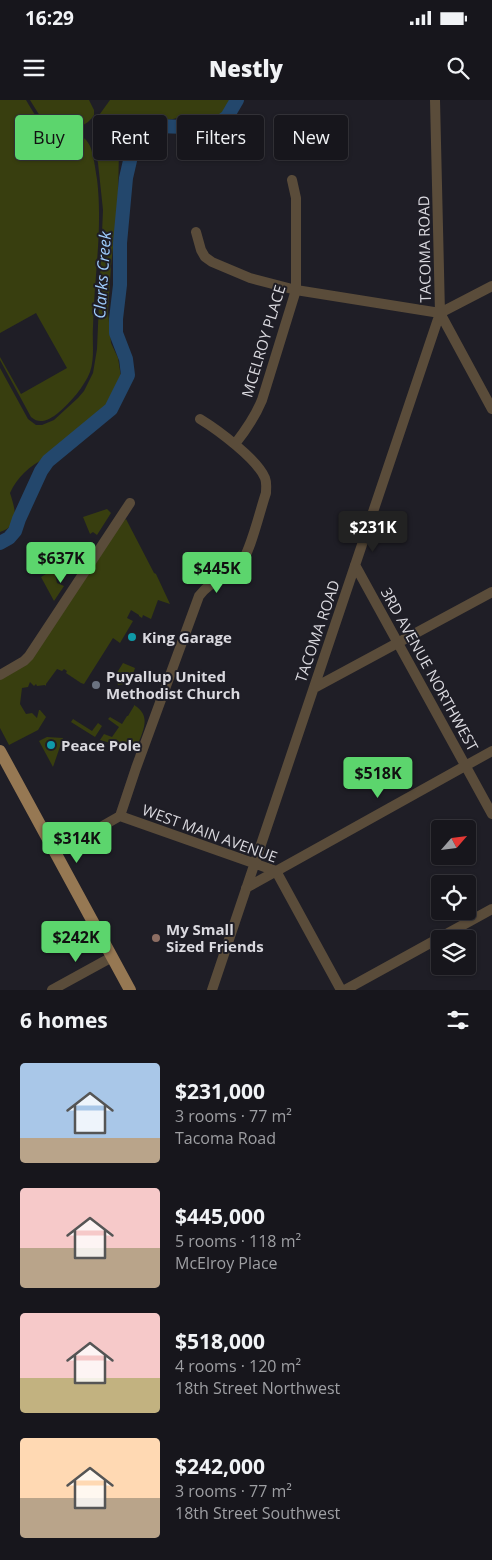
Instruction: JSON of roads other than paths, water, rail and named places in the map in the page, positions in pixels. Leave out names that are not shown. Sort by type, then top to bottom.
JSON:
[{"type":"main road","points":[[0,751],[130,990]]},
{"type":"street","name":"TACOMA ROAD","points":[[212,990],[440,313],[435,100]]},
{"type":"street","name":"MCELROY PLACE","points":[[235,444],[255,417],[262,400],[296,290],[296,198],[292,180]]},
{"type":"street","points":[[196,232],[201,250],[205,257],[212,262],[250,278],[296,290],[440,313],[492,286]]},
{"type":"street","points":[[440,313],[492,409]]},
{"type":"street","points":[[55,853],[120,816],[140,755],[198,596],[208,586],[234,570],[248,551],[266,493],[266,479],[235,444],[220,431],[200,419]]},
{"type":"street","points":[[0,674],[24,661],[29,656],[130,503]]},
{"type":"street","name":"3RD AVENUE NORTHWEST","points":[[355,565],[492,814]]},
{"type":"street","points":[[314,688],[492,592]]},
{"type":"street","points":[[246,888],[492,751]]},
{"type":"street","name":"WEST MAIN AVENUE","points":[[120,816],[276,870],[343,990]]},
{"type":"street","points":[[343,990],[492,909]]},
{"type":"street","points":[[52,990],[112,957]]},
{"type":"waterway","name":"Clarks Creek","points":[[0,543],[9,538],[15,531],[41,471],[48,461],[111,409],[128,375],[126,359],[116,333],[116,319],[120,285],[120,243],[126,178],[132,152],[139,138],[147,128],[158,126],[212,128],[227,117],[237,100]]},
{"type":"place","name":"King Garage","points":[[132,637]]},
{"type":"place","name":"Puyallup United Methodist Church","points":[[96,685]]},
{"type":"place","name":"Peace Pole","points":[[51,745]]},
{"type":"place","name":"My Small Sized Friends","points":[[156,938]]}]
